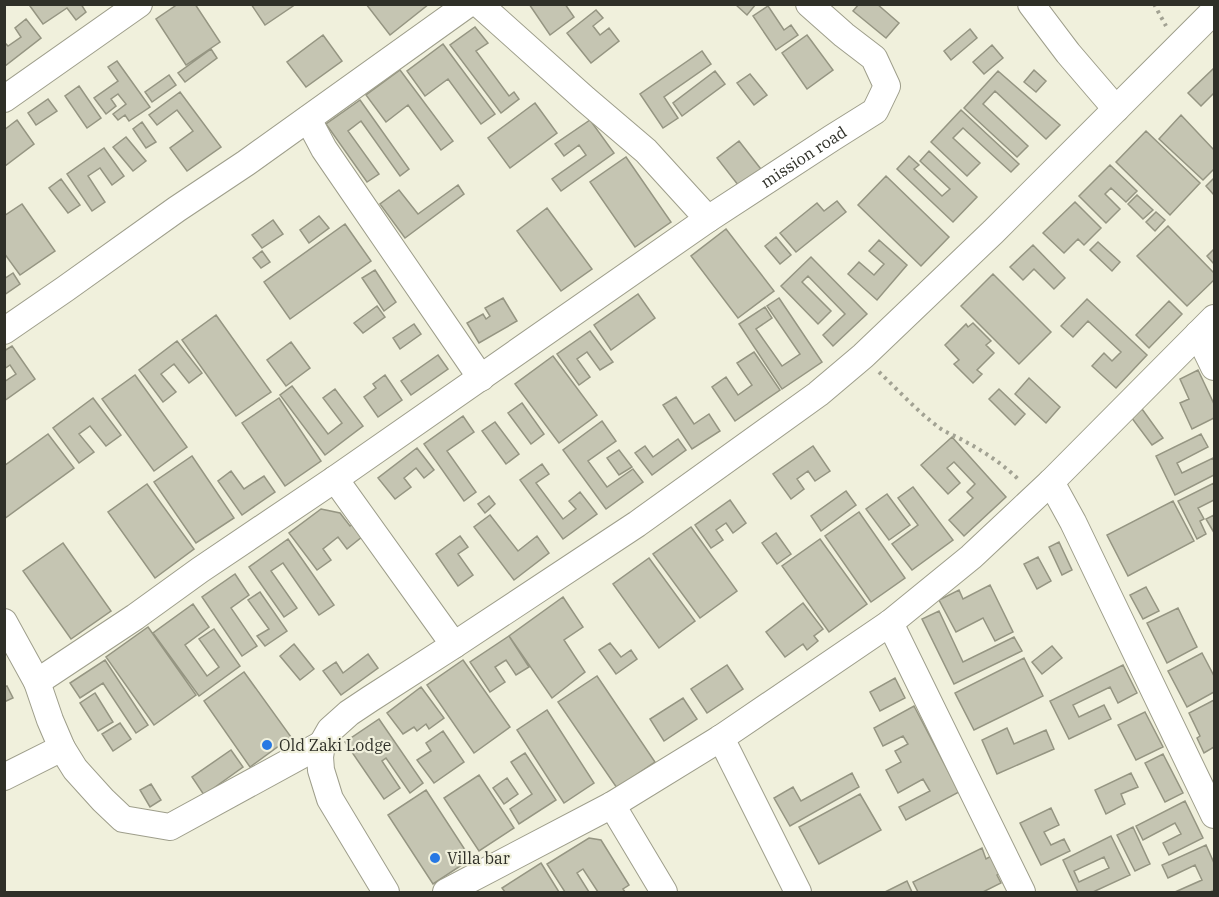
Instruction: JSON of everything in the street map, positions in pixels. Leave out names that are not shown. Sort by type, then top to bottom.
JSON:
[{"type":"street","points":[[4,99],[139,4]]},
{"type":"street","points":[[4,331],[177,208],[246,163],[468,4]]},
{"type":"street","points":[[479,4],[646,151],[708,219]]},
{"type":"street","name":"mission road","points":[[37,682],[335,479],[708,219],[876,111],[888,86],[874,58],[809,4]]},
{"type":"street","points":[[1031,4],[1068,53],[1116,109]]},
{"type":"street","points":[[386,892],[330,799],[321,770],[320,757],[322,744],[330,730],[349,713],[637,524],[818,394],[863,356],[993,232],[1215,12]]},
{"type":"street","points":[[308,119],[324,149],[481,378]]},
{"type":"street","points":[[1207,326],[1215,367]]},
{"type":"street","points":[[446,892],[612,805],[721,738],[890,623],[971,556],[1207,326]]},
{"type":"street","points":[[335,479],[454,645]]},
{"type":"street","points":[[1043,488],[1073,522],[1215,815]]},
{"type":"street","points":[[4,622],[37,682],[62,748],[75,769],[123,819],[170,827],[322,744]]},
{"type":"street","points":[[890,623],[1022,892]]},
{"type":"street","points":[[721,738],[798,892]]},
{"type":"street","points":[[4,777],[62,748]]},
{"type":"street","points":[[612,805],[664,892]]},
{"type":"path","points":[[863,356],[939,427],[983,452],[1012,474],[1043,488]]},
{"type":"building","points":[[32,4],[81,4],[86,12],[76,20],[67,8],[43,24],[30,6]]},
{"type":"building","points":[[178,4],[195,4],[220,42],[186,65],[156,19]]},
{"type":"building","points":[[251,4],[296,4],[265,25]]},
{"type":"building","points":[[366,4],[429,4],[390,35]]},
{"type":"building","points":[[529,4],[565,4],[574,17],[550,35]]},
{"type":"building","points":[[735,4],[756,4],[747,15]]},
{"type":"building","points":[[859,4],[877,4],[899,23],[886,38],[853,11]]},
{"type":"building","points":[[768,6],[784,30],[791,25],[798,35],[776,50],[753,16]]},
{"type":"building","points":[[596,10],[603,18],[593,26],[600,35],[609,28],[619,41],[591,63],[567,33]]},
{"type":"building","points":[[26,19],[41,38],[5,66],[4,42],[8,46],[21,37],[15,28]]},
{"type":"building","points":[[475,27],[488,43],[476,51],[509,96],[514,92],[519,99],[501,113],[450,45]]},
{"type":"building","points":[[970,29],[977,38],[951,60],[944,51]]},
{"type":"building","points":[[323,35],[342,61],[306,87],[287,62]]},
{"type":"building","points":[[807,35],[833,70],[807,89],[782,53]]},
{"type":"building","points":[[443,44],[495,114],[481,124],[448,79],[425,96],[407,71]]},
{"type":"building","points":[[992,45],[1003,58],[984,74],[973,62]]},
{"type":"building","points":[[211,49],[217,58],[185,82],[178,73]]},
{"type":"building","points":[[702,51],[711,64],[664,97],[678,118],[663,128],[640,94]]},
{"type":"building","points":[[117,61],[150,107],[129,121],[125,115],[118,120],[113,114],[126,104],[118,94],[111,99],[116,106],[106,114],[94,98],[118,81],[108,67]]},
{"type":"building","points":[[1214,68],[1214,93],[1201,106],[1188,93]]},
{"type":"building","points":[[400,70],[453,141],[441,150],[408,105],[386,122],[366,95]]},
{"type":"building","points":[[1034,70],[1046,81],[1036,92],[1024,82]]},
{"type":"building","points":[[715,71],[725,84],[682,116],[673,103]]},
{"type":"building","points":[[998,71],[1060,125],[1046,139],[995,91],[983,104],[1028,146],[1017,157],[964,108]]},
{"type":"building","points":[[750,74],[767,95],[754,105],[737,83]]},
{"type":"building","points":[[169,75],[176,85],[152,102],[145,92]]},
{"type":"building","points":[[79,86],[101,118],[87,128],[65,96]]},
{"type":"building","points":[[180,92],[221,147],[187,171],[170,148],[193,131],[177,110],[157,125],[149,115]]},
{"type":"building","points":[[48,99],[57,111],[36,125],[28,113]]},
{"type":"building","points":[[360,100],[409,169],[400,176],[361,121],[348,131],[379,174],[367,182],[326,124]]},
{"type":"building","points":[[535,103],[557,133],[510,168],[488,138]]},
{"type":"building","points":[[961,110],[1019,164],[1011,172],[963,128],[953,138],[980,163],[967,176],[931,142]]},
{"type":"building","points":[[1181,115],[1214,150],[1214,169],[1203,180],[1159,139]]},
{"type":"building","points":[[17,120],[34,144],[5,166],[4,130]]},
{"type":"building","points":[[590,120],[614,153],[561,191],[552,179],[586,155],[579,145],[564,156],[555,144]]},
{"type":"building","points":[[142,122],[156,142],[146,148],[133,129]]},
{"type":"building","points":[[1146,131],[1200,183],[1170,215],[1116,162]]},
{"type":"building","points":[[126,137],[146,161],[133,171],[113,147]]},
{"type":"building","points":[[739,141],[764,173],[742,190],[717,158]]},
{"type":"building","points":[[104,148],[124,176],[112,185],[100,168],[88,176],[105,202],[92,211],[67,174]]},
{"type":"building","points":[[929,151],[977,197],[953,222],[897,169],[909,156],[919,165],[914,169],[942,196],[950,189],[920,161]]},
{"type":"building","points":[[626,157],[671,222],[635,247],[590,182]]},
{"type":"building","points":[[1110,165],[1137,191],[1126,202],[1111,188],[1105,194],[1120,209],[1106,223],[1079,196]]},
{"type":"building","points":[[886,176],[949,237],[921,266],[858,205]]},
{"type":"building","points":[[1214,178],[1214,195],[1206,186]]},
{"type":"building","points":[[61,179],[80,205],[68,213],[49,188]]},
{"type":"building","points":[[458,185],[464,194],[405,238],[380,204],[399,190],[418,214]]},
{"type":"building","points":[[1137,195],[1153,210],[1143,219],[1128,204]]},
{"type":"building","points":[[837,201],[846,212],[796,252],[780,233],[817,203],[824,211]]},
{"type":"building","points":[[1075,202],[1101,228],[1084,245],[1078,239],[1064,253],[1043,233]]},
{"type":"building","points":[[22,204],[55,251],[20,275],[4,253],[4,216]]},
{"type":"building","points":[[547,208],[592,269],[561,291],[517,231]]},
{"type":"building","points":[[1156,212],[1165,220],[1155,231],[1146,222]]},
{"type":"building","points":[[319,216],[329,228],[309,243],[300,230]]},
{"type":"building","points":[[273,220],[283,234],[262,248],[252,235]]},
{"type":"building","points":[[345,224],[371,261],[290,319],[264,282]]},
{"type":"building","points":[[1168,226],[1214,273],[1214,280],[1187,306],[1137,256]]},
{"type":"building","points":[[726,229],[774,291],[738,318],[691,256]]},
{"type":"building","points":[[776,237],[791,255],[780,264],[765,246]]},
{"type":"building","points":[[879,240],[907,265],[877,300],[848,274],[859,262],[874,275],[884,264],[869,251]]},
{"type":"building","points":[[1098,242],[1120,262],[1112,271],[1090,250]]},
{"type":"building","points":[[1033,245],[1065,278],[1054,289],[1034,269],[1023,280],[1010,267]]},
{"type":"building","points":[[1214,249],[1214,264],[1207,256]]},
{"type":"building","points":[[262,251],[270,262],[261,268],[253,258]]},
{"type":"building","points":[[811,257],[867,314],[833,346],[823,335],[845,314],[808,276],[802,282],[831,311],[818,324],[781,286]]},
{"type":"building","points":[[375,270],[396,302],[384,311],[362,278]]},
{"type":"building","points":[[13,273],[20,284],[4,295],[4,279]]},
{"type":"building","points":[[993,274],[1051,332],[1019,364],[961,306]]},
{"type":"building","points":[[638,294],[655,318],[611,350],[594,325]]},
{"type":"building","points":[[503,298],[517,321],[479,343],[467,323],[483,314],[486,319],[490,316],[485,308]]},
{"type":"building","points":[[779,298],[822,362],[782,389],[739,324],[765,307],[772,318],[756,329],[782,366],[800,354],[767,306]]},
{"type":"building","points":[[1087,299],[1147,355],[1116,388],[1092,366],[1104,353],[1112,361],[1121,352],[1088,321],[1073,337],[1061,326]]},
{"type":"building","points":[[1169,301],[1182,314],[1149,348],[1136,335]]},
{"type":"building","points":[[377,306],[385,317],[363,333],[354,323]]},
{"type":"building","points":[[216,315],[271,392],[236,416],[182,340]]},
{"type":"building","points":[[973,323],[991,341],[986,345],[994,353],[977,370],[982,374],[973,383],[954,364],[959,360],[945,345],[966,324],[968,327]]},
{"type":"building","points":[[414,324],[421,334],[400,349],[393,338]]},
{"type":"building","points":[[590,331],[613,362],[600,370],[587,352],[577,359],[590,377],[579,385],[557,354]]},
{"type":"building","points":[[177,341],[202,373],[189,383],[174,364],[161,374],[176,392],[163,402],[139,370]]},
{"type":"building","points":[[291,342],[310,368],[286,386],[267,360]]},
{"type":"building","points":[[12,346],[35,379],[4,401],[4,382],[16,374],[10,365],[4,369],[4,351]]},
{"type":"building","points":[[754,352],[780,390],[735,421],[712,387],[726,377],[738,395],[752,385],[737,363]]},
{"type":"building","points":[[438,355],[448,369],[411,395],[401,381]]},
{"type":"building","points":[[553,356],[597,415],[559,443],[515,384]]},
{"type":"building","points":[[1198,370],[1214,404],[1214,418],[1192,429],[1180,403],[1189,399],[1180,379]]},
{"type":"building","points":[[135,375],[187,447],[154,471],[102,399]]},
{"type":"building","points":[[385,375],[402,400],[378,417],[364,397],[376,388],[373,384]]},
{"type":"building","points":[[1029,378],[1060,407],[1046,423],[1015,394]]},
{"type":"building","points":[[292,386],[328,434],[342,423],[323,398],[335,389],[363,426],[325,455],[280,395]]},
{"type":"building","points":[[999,389],[1025,414],[1015,425],[989,399]]},
{"type":"building","points":[[676,397],[694,424],[709,414],[720,431],[692,449],[663,405]]},
{"type":"building","points":[[93,398],[121,435],[106,446],[90,426],[79,434],[94,452],[79,463],[53,428]]},
{"type":"building","points":[[279,398],[321,461],[285,486],[242,423]]},
{"type":"building","points":[[522,403],[544,434],[531,444],[508,413]]},
{"type":"building","points":[[1142,409],[1163,438],[1152,445],[1131,417]]},
{"type":"building","points":[[463,416],[474,432],[447,451],[476,492],[464,501],[424,444]]},
{"type":"building","points":[[602,421],[616,441],[588,461],[607,487],[633,469],[643,482],[606,509],[563,450]]},
{"type":"building","points":[[495,422],[519,454],[506,464],[482,431]]},
{"type":"building","points":[[48,434],[74,468],[4,519],[4,466]]},
{"type":"building","points":[[1201,434],[1208,447],[1177,463],[1182,473],[1213,458],[1214,475],[1175,495],[1156,456]]},
{"type":"building","points":[[952,437],[1006,497],[964,536],[949,520],[973,498],[967,492],[975,484],[954,462],[947,468],[960,483],[948,494],[921,465]]},
{"type":"building","points":[[678,439],[686,450],[652,475],[635,453],[645,446],[653,457]]},
{"type":"building","points":[[813,446],[830,471],[815,481],[808,471],[797,479],[804,489],[791,499],[773,474]]},
{"type":"building","points":[[417,448],[434,470],[424,478],[416,468],[404,478],[411,487],[395,499],[378,478]]},
{"type":"building","points":[[619,450],[632,467],[619,475],[607,458]]},
{"type":"building","points":[[192,456],[234,518],[196,543],[154,482]]},
{"type":"building","points":[[542,464],[549,474],[536,483],[563,519],[576,509],[569,501],[580,492],[597,514],[563,539],[520,480]]},
{"type":"building","points":[[231,471],[244,489],[264,476],[275,492],[242,515],[218,481]]},
{"type":"building","points":[[1214,483],[1214,500],[1198,508],[1204,519],[1200,521],[1206,534],[1197,539],[1178,501]]},
{"type":"building","points":[[147,484],[194,549],[155,578],[108,512]]},
{"type":"building","points":[[913,487],[953,540],[912,570],[892,544],[918,525],[898,498]]},
{"type":"building","points":[[846,491],[856,505],[821,531],[811,516]]},
{"type":"building","points":[[887,494],[910,525],[889,540],[866,509]]},
{"type":"building","points":[[489,496],[495,504],[485,513],[478,504]]},
{"type":"building","points":[[730,500],[746,523],[733,533],[726,523],[716,530],[723,540],[711,548],[695,525]]},
{"type":"building","points":[[1173,501],[1194,541],[1128,576],[1107,535]]},
{"type":"building","points":[[321,509],[340,513],[350,526],[354,523],[363,536],[347,549],[338,537],[323,549],[331,560],[317,570],[289,533]]},
{"type":"building","points":[[859,512],[905,578],[871,602],[825,536]]},
{"type":"building","points":[[490,515],[518,551],[537,536],[549,553],[514,580],[474,527]]},
{"type":"building","points":[[1214,515],[1214,530],[1213,531],[1206,519]]},
{"type":"building","points":[[691,527],[737,591],[700,618],[653,554]]},
{"type":"building","points":[[776,533],[791,554],[777,564],[762,543]]},
{"type":"building","points":[[460,536],[468,547],[458,554],[473,575],[458,586],[436,554]]},
{"type":"building","points":[[288,539],[334,605],[319,615],[283,563],[271,571],[297,608],[284,617],[249,567]]},
{"type":"building","points":[[820,539],[867,604],[829,632],[782,566]]},
{"type":"building","points":[[1059,542],[1072,570],[1062,575],[1049,547]]},
{"type":"building","points":[[63,543],[111,611],[71,639],[23,571]]},
{"type":"building","points":[[1038,557],[1051,581],[1037,589],[1024,564]]},
{"type":"building","points":[[649,558],[695,621],[659,648],[613,584]]},
{"type":"building","points":[[235,574],[249,595],[231,608],[257,646],[242,656],[202,597]]},
{"type":"building","points":[[990,585],[1013,632],[995,641],[983,618],[956,632],[939,600],[959,590],[963,599]]},
{"type":"building","points":[[1146,587],[1159,611],[1143,619],[1130,595]]},
{"type":"building","points":[[260,592],[287,631],[265,646],[257,636],[269,629],[248,600]]},
{"type":"building","points":[[563,597],[583,627],[564,640],[585,672],[552,698],[509,636]]},
{"type":"building","points":[[803,603],[823,629],[814,636],[818,641],[807,650],[803,644],[785,657],[766,632]]},
{"type":"building","points":[[193,604],[209,627],[185,645],[207,676],[219,667],[199,639],[214,629],[240,666],[199,696],[153,633]]},
{"type":"building","points":[[1178,608],[1197,647],[1167,663],[1147,623]]},
{"type":"building","points":[[939,611],[963,662],[1014,637],[1022,651],[954,684],[922,619]]},
{"type":"building","points":[[148,627],[196,695],[154,725],[106,657]]},
{"type":"building","points":[[509,636],[529,667],[516,675],[506,660],[495,667],[505,682],[490,692],[470,662]]},
{"type":"building","points":[[610,643],[621,657],[631,650],[637,659],[616,674],[599,650]]},
{"type":"building","points":[[294,644],[314,669],[300,680],[280,656]]},
{"type":"building","points":[[1052,646],[1062,658],[1042,674],[1032,662]]},
{"type":"building","points":[[1202,653],[1214,676],[1214,692],[1187,707],[1168,671]]},
{"type":"building","points":[[368,654],[378,668],[341,695],[323,671],[336,662],[343,673]]},
{"type":"building","points":[[1024,658],[1043,696],[974,730],[955,693]]},
{"type":"building","points":[[105,660],[148,725],[136,733],[103,683],[80,698],[70,683]]},
{"type":"building","points":[[463,660],[510,727],[474,753],[427,685]]},
{"type":"building","points":[[727,665],[743,689],[707,713],[691,689]]},
{"type":"building","points":[[1123,665],[1137,693],[1118,703],[1110,687],[1073,705],[1079,717],[1104,705],[1111,719],[1069,739],[1050,701]]},
{"type":"building","points":[[244,672],[291,737],[250,767],[204,701]]},
{"type":"building","points":[[597,676],[655,762],[617,788],[558,702]]},
{"type":"building","points":[[895,678],[905,698],[880,711],[870,692]]},
{"type":"building","points":[[7,686],[13,698],[4,702],[4,687]]},
{"type":"building","points":[[421,687],[444,718],[429,729],[426,724],[417,731],[414,727],[403,734],[387,713]]},
{"type":"building","points":[[95,693],[113,722],[98,731],[80,703]]},
{"type":"building","points":[[683,698],[697,719],[664,741],[650,719]]},
{"type":"building","points":[[1214,700],[1214,747],[1204,753],[1197,738],[1200,736],[1189,713]]},
{"type":"building","points":[[914,706],[959,792],[906,820],[899,807],[930,791],[923,779],[898,793],[886,770],[901,762],[895,751],[908,744],[903,736],[883,746],[874,728]]},
{"type":"building","points":[[547,710],[594,783],[564,803],[517,730]]},
{"type":"building","points":[[1145,712],[1163,747],[1136,760],[1118,725]]},
{"type":"building","points":[[379,719],[423,783],[410,793],[386,758],[382,761],[400,788],[384,799],[345,742]]},
{"type":"building","points":[[120,723],[131,739],[113,751],[102,734]]},
{"type":"building","points":[[1007,728],[1014,744],[1046,730],[1054,749],[997,774],[982,740]]},
{"type":"building","points":[[443,731],[464,762],[434,783],[417,760],[431,751],[426,743]]},
{"type":"building","points":[[231,750],[243,767],[204,795],[192,777]]},
{"type":"building","points":[[525,753],[556,800],[519,824],[510,809],[532,794],[511,762]]},
{"type":"building","points":[[1163,754],[1183,793],[1165,802],[1145,763]]},
{"type":"building","points":[[852,773],[859,787],[790,826],[774,798],[793,787],[801,801]]},
{"type":"building","points":[[1131,773],[1138,787],[1121,794],[1125,804],[1106,814],[1095,790]]},
{"type":"building","points":[[479,775],[514,828],[479,851],[444,798]]},
{"type":"building","points":[[507,778],[518,794],[504,804],[493,788]]},
{"type":"building","points":[[151,784],[161,800],[150,807],[140,790]]},
{"type":"building","points":[[426,790],[471,859],[433,884],[388,815]]},
{"type":"building","points":[[860,794],[881,830],[819,864],[799,827]]},
{"type":"building","points":[[1185,801],[1203,838],[1169,855],[1163,843],[1181,834],[1175,823],[1143,840],[1136,826]]},
{"type":"building","points":[[1051,808],[1059,825],[1044,832],[1051,845],[1064,839],[1070,851],[1041,865],[1020,823]]},
{"type":"building","points":[[1133,827],[1150,864],[1135,871],[1117,835]]},
{"type":"building","points":[[1111,836],[1130,875],[1093,892],[1078,892],[1063,860]],"holes":[[[1104,857],[1109,868],[1079,882],[1074,871]]]},
{"type":"building","points":[[589,838],[601,840],[629,885],[623,889],[625,892],[598,892],[583,869],[577,873],[589,892],[565,892],[547,864]]},
{"type":"building","points":[[1206,845],[1214,863],[1214,890],[1175,892],[1202,880],[1195,865],[1168,878],[1162,865]]},
{"type":"building","points":[[982,848],[986,859],[993,855],[1001,873],[997,875],[1001,883],[983,892],[918,892],[913,882]]},
{"type":"building","points":[[541,863],[559,892],[505,892],[502,888]]},
{"type":"building","points":[[907,881],[912,892],[885,892]]},
{"type":"place","name":"Old Zaki Lodge","points":[[267,745]]},
{"type":"place","name":"Villa bar","points":[[435,858]]}]
